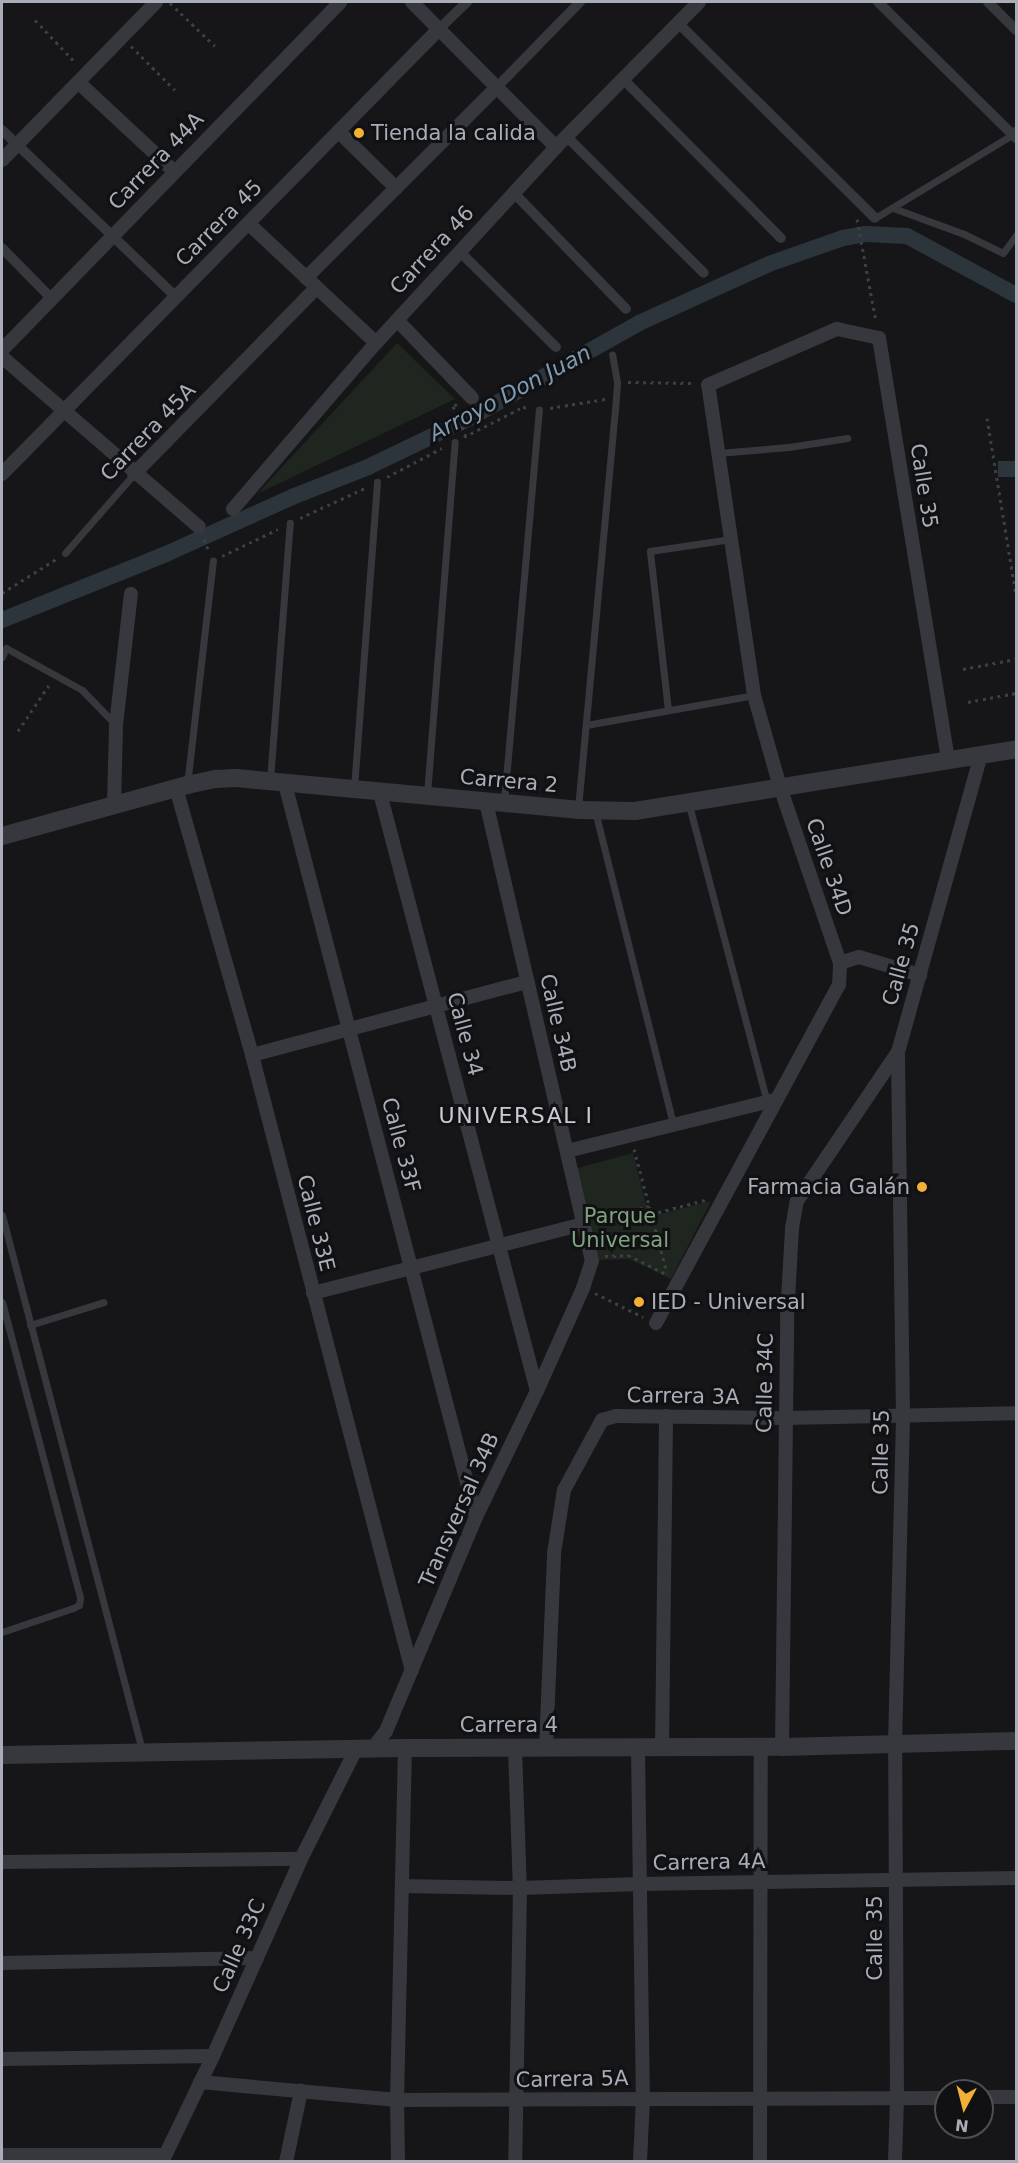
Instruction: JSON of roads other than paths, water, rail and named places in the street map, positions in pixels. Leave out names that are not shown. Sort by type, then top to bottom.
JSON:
[{"type":"street","name":"Carrera 44A","points":[[2,350],[340,2]]},
{"type":"street","points":[[412,2],[556,147]]},
{"type":"street","name":"Carrera 45","points":[[2,474],[467,2]]},
{"type":"street","points":[[306,278],[580,2]]},
{"type":"street","name":"Carrera 46","points":[[233,509],[376,343],[566,136],[699,2]]},
{"type":"street","points":[[878,2],[1015,134]]},
{"type":"street","points":[[988,2],[1017,30]]},
{"type":"street","points":[[2,160],[122,37],[146,5]]},
{"type":"street","points":[[678,23],[875,218]]},
{"type":"street","points":[[82,77],[175,172]]},
{"type":"street","points":[[623,79],[781,238]]},
{"type":"street","points":[[2,130],[111,238],[176,297]]},
{"type":"street","points":[[339,132],[396,188]]},
{"type":"street","points":[[566,136],[704,273]]},
{"type":"street","points":[[514,193],[626,309]]},
{"type":"street","points":[[249,224],[376,343]]},
{"type":"street","points":[[2,248],[52,299]]},
{"type":"street","points":[[460,252],[556,347]]},
{"type":"street","name":"Carrera 45A","points":[[134,474],[316,288]]},
{"type":"street","points":[[397,320],[472,398]]},
{"type":"street","name":"Calle 35","points":[[708,385],[837,329],[879,338],[948,759]]},
{"type":"street","points":[[2,357],[134,474],[199,527]]},
{"type":"street","name":"Calle 34D","points":[[656,1323],[673,1277],[724,1195],[771,1101],[839,984],[840,963],[780,787],[754,696],[708,385]]},
{"type":"street","points":[[114,804],[116,725],[131,594]]},
{"type":"street","name":"Carrera 2","points":[[2,836],[182,786],[236,778],[495,803],[635,812],[689,805],[780,787],[1017,749]]},
{"type":"street","name":"Calle 35","points":[[895,2162],[897,2099],[895,1745],[903,1416],[898,1052],[981,754]]},
{"type":"street","name":"Calle 33F","points":[[278,783],[349,1028],[476,1517]]},
{"type":"street","name":"Calle 33E","points":[[182,786],[412,1671]]},
{"type":"street","name":"Calle 34","points":[[380,793],[435,1008],[501,1245],[537,1391]]},
{"type":"street","name":"Calle 34B","points":[[495,803],[527,982],[591,1256],[583,1287]]},
{"type":"street","points":[[840,963],[859,957],[920,975]]},
{"type":"street","points":[[252,1055],[527,982]]},
{"type":"street","name":"Calle 34C","points":[[782,1747],[787,1316],[792,1228],[797,1202],[898,1052]]},
{"type":"street","points":[[567,1151],[771,1101]]},
{"type":"street","points":[[313,1293],[583,1224]]},
{"type":"street","name":"Transversal 34B","points":[[364,1749],[386,1731],[476,1517],[537,1391],[583,1287]]},
{"type":"street","name":"Carrera 3A","points":[[546,1747],[554,1553],[564,1490],[602,1420],[616,1416],[786,1418],[1017,1413]]},
{"type":"street","points":[[662,1748],[666,1416]]},
{"type":"street","name":"Carrera 4","points":[[2,1755],[405,1748],[782,1747],[1017,1741]]},
{"type":"street","points":[[760,2162],[761,1747]]},
{"type":"street","points":[[398,2162],[397,2100],[405,1748]]},
{"type":"street","points":[[514,1748],[520,1888],[515,2162]]},
{"type":"street","points":[[638,1748],[643,2098],[640,2162]]},
{"type":"street","name":"Calle 33C","points":[[163,2158],[213,2056],[301,1858],[364,1749]]},
{"type":"street","points":[[2,1862],[301,1858]]},
{"type":"street","name":"Carrera 4A","points":[[402,1886],[520,1888],[1017,1878]]},
{"type":"street","points":[[2,1963],[257,1958]]},
{"type":"street","points":[[2,2059],[213,2056]]},
{"type":"street","name":"Carrera 5A","points":[[200,2082],[397,2100],[515,2102],[643,2098],[760,2100],[934,2098]]},
{"type":"street","points":[[286,2162],[301,2091]]},
{"type":"street","points":[[994,2097],[1017,2097]]},
{"type":"street","points":[[2,2155],[163,2158]]},
{"type":"lane","points":[[875,218],[1015,134]]},
{"type":"lane","points":[[893,208],[955,230],[1003,253],[1017,235]]},
{"type":"lane","points":[[612,354],[617,382],[586,724],[587,810],[673,1125]]},
{"type":"lane","name":"Calle 34B","points":[[495,803],[539,410]]},
{"type":"lane","points":[[718,453],[789,447],[847,438]]},
{"type":"lane","points":[[427,796],[455,442]]},
{"type":"lane","name":"Carrera 45A","points":[[65,553],[134,474]]},
{"type":"lane","points":[[354,790],[377,482]]},
{"type":"lane","name":"Calle 33F","points":[[278,783],[290,523]]},
{"type":"lane","points":[[668,710],[650,551],[731,539]]},
{"type":"lane","name":"Calle 33E","points":[[182,786],[213,560]]},
{"type":"lane","points":[[2,657],[6,648],[82,690],[116,725]]},
{"type":"lane","points":[[586,724],[754,696]]},
{"type":"lane","points":[[689,805],[771,1101]]},
{"type":"lane","points":[[2,1215],[142,1752]]},
{"type":"lane","points":[[2,1302],[80,1598],[79,1605],[73,1608],[2,1632]]},
{"type":"lane","points":[[30,1325],[104,1302]]},
{"type":"waterway","name":"Arroyo Don Juan","points":[[2,620],[166,554],[292,497],[368,467],[470,418],[639,323],[769,264],[843,238],[865,234],[907,236],[1016,295]]},
{"type":"place","name":"Tienda la calida","points":[[359,133]]},
{"type":"place","name":"Farmacia Galán","points":[[922,1187]]},
{"type":"place","name":"IED - Universal","points":[[639,1302]]},
{"type":"district","name":"UNIVERSAL I","points":[[516,1116]]},
{"type":"park label","name":"Parque Universal","points":[[620,1228]]}]
